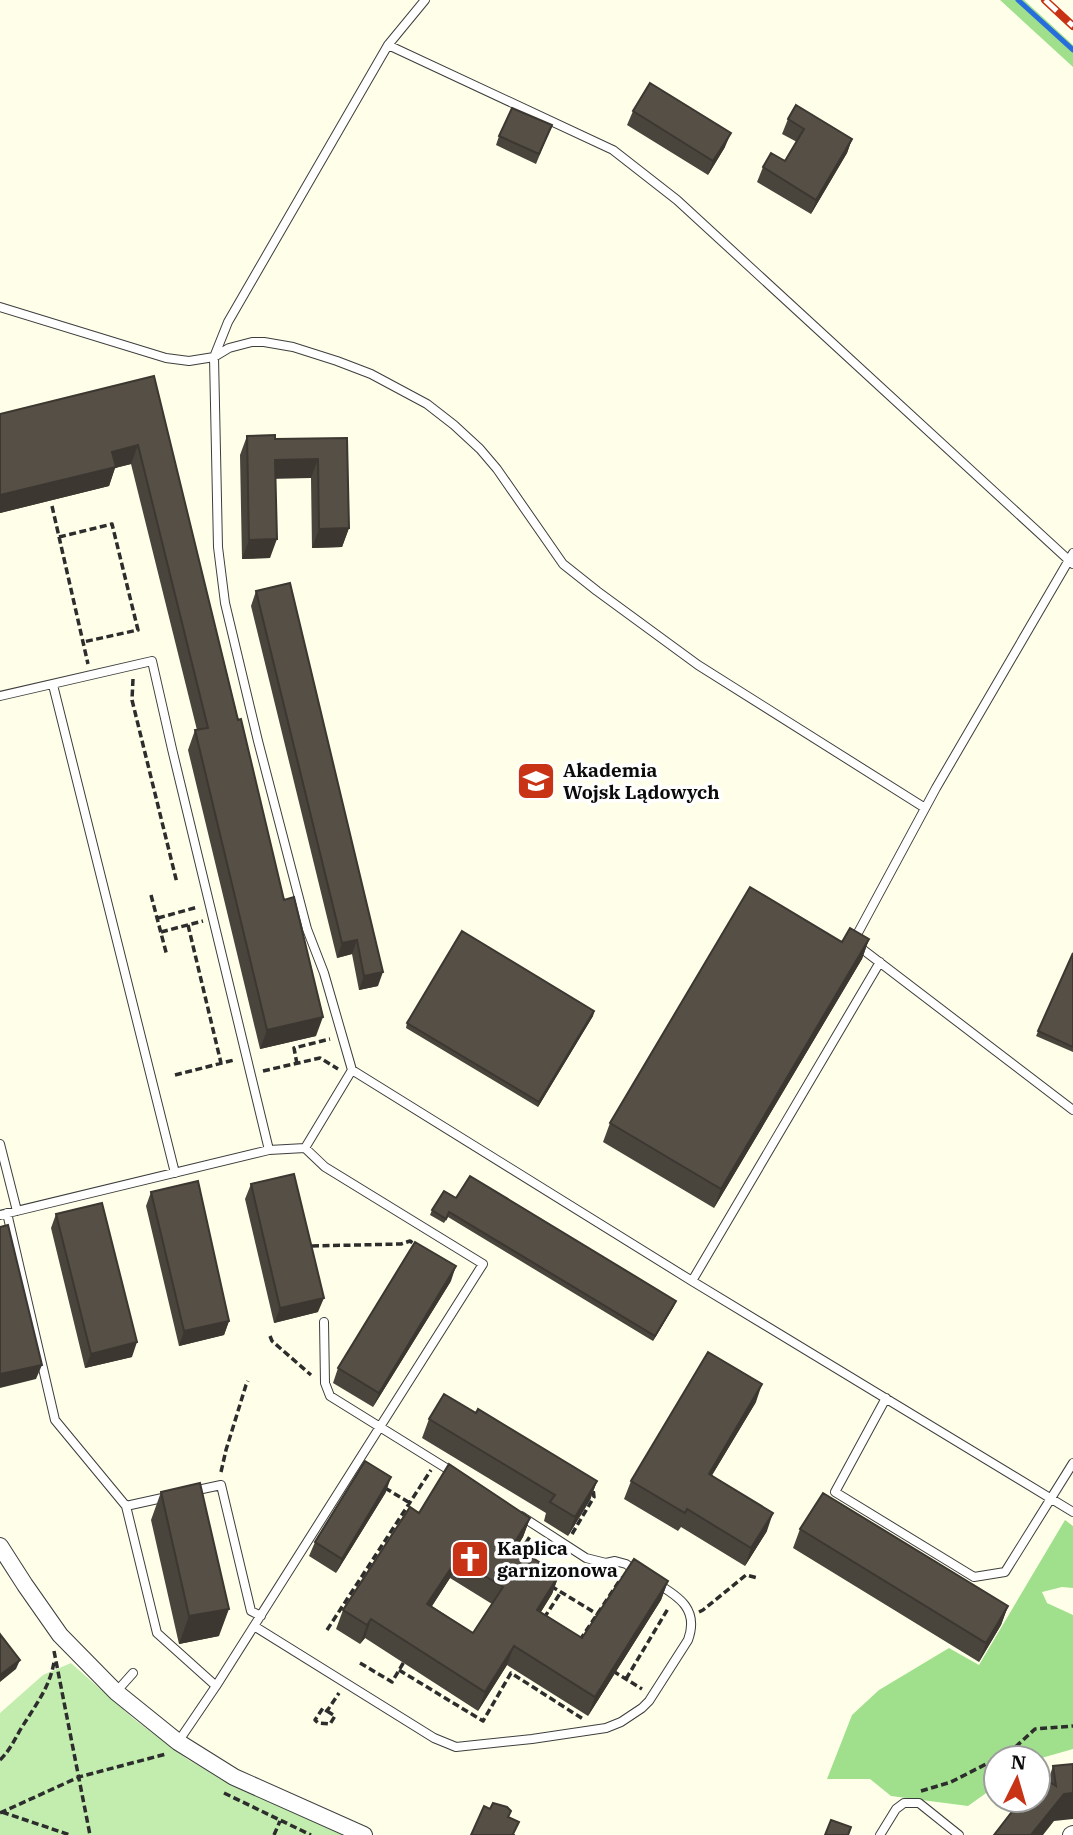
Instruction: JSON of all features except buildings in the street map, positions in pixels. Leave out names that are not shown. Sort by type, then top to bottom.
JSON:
[{"type":"street","points":[[3,1557],[60,1635],[174,1748],[364,1835]]},
{"type":"lane","points":[[425,0],[388,45],[228,322],[214,357],[218,547],[225,603],[307,929],[324,973],[352,1070],[692,1281],[1073,1512]]},
{"type":"lane","points":[[388,45],[613,150],[694,215],[1072,559],[925,808],[853,942],[1073,1110]]},
{"type":"lane","points":[[0,307],[166,358],[189,361],[214,357],[229,348],[252,342],[293,347],[337,361],[401,388],[427,404],[480,449],[498,469],[563,564],[571,571],[698,665],[925,808]]},
{"type":"lane","points":[[0,696],[152,661],[269,1150]]},
{"type":"lane","points":[[52,685],[175,1173]]},
{"type":"lane","points":[[692,1281],[880,962]]},
{"type":"lane","points":[[305,1148],[352,1070]]},
{"type":"lane","points":[[0,1144],[8,1213],[55,1420],[126,1506],[157,1633],[216,1686]]},
{"type":"lane","points":[[8,1213],[269,1150],[305,1148],[325,1167],[483,1264],[174,1748]]},
{"type":"lane","points":[[324,1322],[325,1383],[330,1395],[458,1476]]},
{"type":"lane","points":[[886,1398],[835,1492],[974,1577],[1005,1572],[1073,1464]]},
{"type":"lane","points":[[126,1506],[221,1485],[251,1611],[261,1615]]},
{"type":"lane","points":[[514,1512],[586,1558],[606,1563],[615,1561],[640,1573]]},
{"type":"lane","points":[[254,1626],[434,1738],[456,1747],[532,1739],[606,1728],[621,1722],[649,1701],[688,1640],[692,1629],[690,1614],[681,1601],[650,1579]]},
{"type":"lane","points":[[116,1692],[133,1673]]},
{"type":"lane","points":[[880,1835],[896,1809],[904,1803],[919,1803],[959,1835]]},
{"type":"path","points":[[52,506],[91,676]]},
{"type":"path","points":[[59,537],[112,524],[138,630],[83,642]]},
{"type":"path","points":[[134,666],[132,700],[177,883]]},
{"type":"path","points":[[151,895],[167,956]]},
{"type":"path","points":[[158,918],[210,904]]},
{"type":"path","points":[[161,932],[213,918]]},
{"type":"path","points":[[188,925],[221,1063]]},
{"type":"path","points":[[298,1064],[294,1048],[342,1036]]},
{"type":"path","points":[[175,1075],[246,1057]]},
{"type":"path","points":[[251,1074],[320,1058],[339,1069],[352,1070]]},
{"type":"path","points":[[312,1246],[401,1244],[410,1241],[420,1248]]},
{"type":"path","points":[[270,1336],[272,1341],[321,1383],[325,1383]]},
{"type":"path","points":[[221,1485],[226,1450],[248,1381]]},
{"type":"path","points":[[327,1630],[436,1462]]},
{"type":"path","points":[[354,1469],[410,1503]]},
{"type":"path","points":[[565,1545],[594,1497],[592,1482]]},
{"type":"path","points":[[516,1559],[527,1541]]},
{"type":"path","points":[[579,1642],[629,1566]]},
{"type":"path","points":[[690,1614],[704,1611],[746,1575],[758,1578]]},
{"type":"path","points":[[542,1580],[597,1615]]},
{"type":"path","points":[[544,1619],[561,1592]]},
{"type":"path","points":[[626,1679],[671,1604]]},
{"type":"path","points":[[53,1649],[90,1835]]},
{"type":"path","points":[[360,1663],[392,1682],[409,1653]]},
{"type":"path","points":[[0,1760],[11,1749],[46,1690],[52,1674],[54,1656]]},
{"type":"path","points":[[399,1670],[483,1721],[511,1673],[592,1724],[592,1730]]},
{"type":"path","points":[[611,1670],[643,1690]]},
{"type":"path","points":[[327,1711],[346,1683]]},
{"type":"path","points":[[323,1708],[327,1711],[335,1716],[330,1724],[318,1723],[315,1720],[323,1708]]},
{"type":"path","points":[[1019,1744],[1035,1729],[1073,1726]]},
{"type":"path","points":[[1,1812],[79,1777],[174,1748]]},
{"type":"path","points":[[904,1803],[913,1794],[951,1782],[982,1766]]},
{"type":"path","points":[[1,1812],[70,1835]]},
{"type":"path","points":[[274,1835],[280,1821]]},
{"type":"green space","points":[[1000,0],[1024,0],[1073,45],[1073,67]]},
{"type":"green space","points":[[1065,1520],[1073,1526],[1073,1588],[1062,1587],[1042,1592],[1047,1603],[1073,1615],[1073,1749],[1052,1755],[1052,1744],[982,1744],[982,1796],[968,1806],[891,1796],[870,1779],[827,1779],[852,1715],[879,1690],[949,1648],[979,1665]]},
{"type":"green space","points":[[71,1663],[134,1719],[187,1759],[224,1780],[345,1835],[0,1835],[0,1713],[43,1675]]},
{"type":"waterway","points":[[1018,0],[1073,50]]},
{"type":"railway","points":[[1045,0],[1073,26]]},
{"type":"place","name":"Akademia Wojsk Lądowych","points":[[536,781]]},
{"type":"place","name":"Kaplica garnizonowa","points":[[470,1559]]}]
